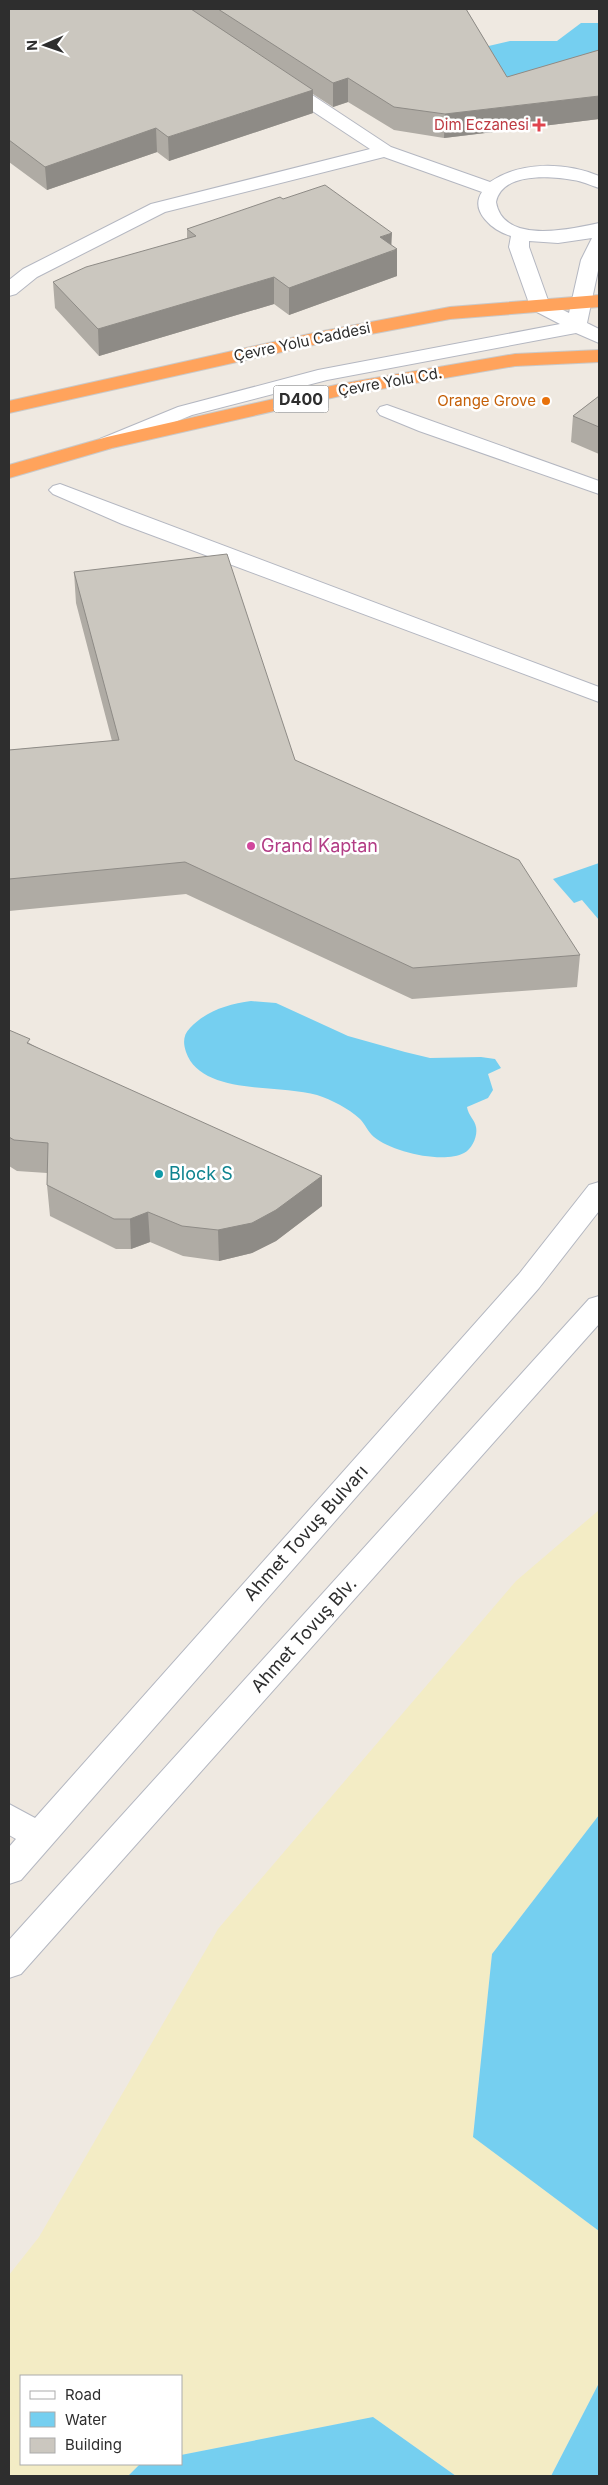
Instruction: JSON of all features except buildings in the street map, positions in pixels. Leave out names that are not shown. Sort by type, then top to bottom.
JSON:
[{"type":"highway","name":"Çevre Yolu Caddesi","points":[[9,407],[318,338],[450,313],[590,301]]},
{"type":"highway","name":"Çevre Yolu Cd.","points":[[9,472],[107,442],[359,387],[515,360],[599,356]]},
{"type":"street","points":[[269,74],[385,151],[493,189]]},
{"type":"street","points":[[9,290],[30,273],[158,208],[385,151]]},
{"type":"street","points":[[598,179],[578,174],[538,171],[503,181],[493,189],[487,198],[488,208],[494,218],[505,226],[521,233],[543,237],[566,238],[588,234],[599,229]]},
{"type":"street","points":[[521,233],[519,247],[540,306],[576,327],[599,337]]},
{"type":"street","points":[[576,327],[590,301],[591,260],[599,241]]},
{"type":"street","points":[[107,442],[186,411],[325,374],[576,327]]},
{"type":"street","points":[[387,411],[426,427],[599,488]]},
{"type":"street","points":[[60,490],[130,519],[599,695]]},
{"type":"street","name":"Ahmet Tovuş Bulvarı","points":[[9,1870],[37,1836],[529,1281],[599,1192]]},
{"type":"street","name":"Ahmet Tovuş Blv.","points":[[9,1963],[599,1306]]},
{"type":"street","points":[[9,1818],[37,1836]]},
{"type":"sand","points":[[599,1510],[599,1815],[492,1954],[473,2136],[599,2231],[599,2383],[551,2476],[456,2476],[373,2417],[182,2455],[182,2375],[20,2375],[20,2465],[139,2465],[128,2476],[9,2476],[9,2275],[39,2237],[218,1929],[516,1581]]},
{"type":"water","points":[[581,23],[599,23],[599,68],[497,87],[480,48],[510,41],[557,41]]},
{"type":"water","points":[[599,863],[599,920],[582,900],[574,903],[553,879]]},
{"type":"water","points":[[251,1001],[276,1003],[348,1036],[430,1058],[481,1057],[495,1059],[501,1068],[488,1074],[493,1090],[488,1098],[467,1107],[476,1127],[476,1134],[472,1145],[464,1153],[455,1156],[431,1157],[405,1152],[374,1137],[355,1115],[323,1097],[301,1092],[243,1086],[224,1082],[208,1076],[194,1066],[186,1052],[184,1042],[186,1033],[190,1028],[210,1013],[226,1006]]},
{"type":"water","points":[[599,1815],[599,2231],[473,2137],[492,1954]]},
{"type":"water","points":[[599,2383],[599,2476],[551,2476]]},
{"type":"water","points":[[373,2417],[456,2476],[128,2476],[139,2465],[182,2465],[182,2455]]},
{"type":"place","name":"Dim Eczanesi","points":[[539,125]]},
{"type":"place","name":"Orange Grove","points":[[546,401]]},
{"type":"place","name":"Grand Kaptan","points":[[251,846]]},
{"type":"place","name":"Block S","points":[[159,1174]]}]
